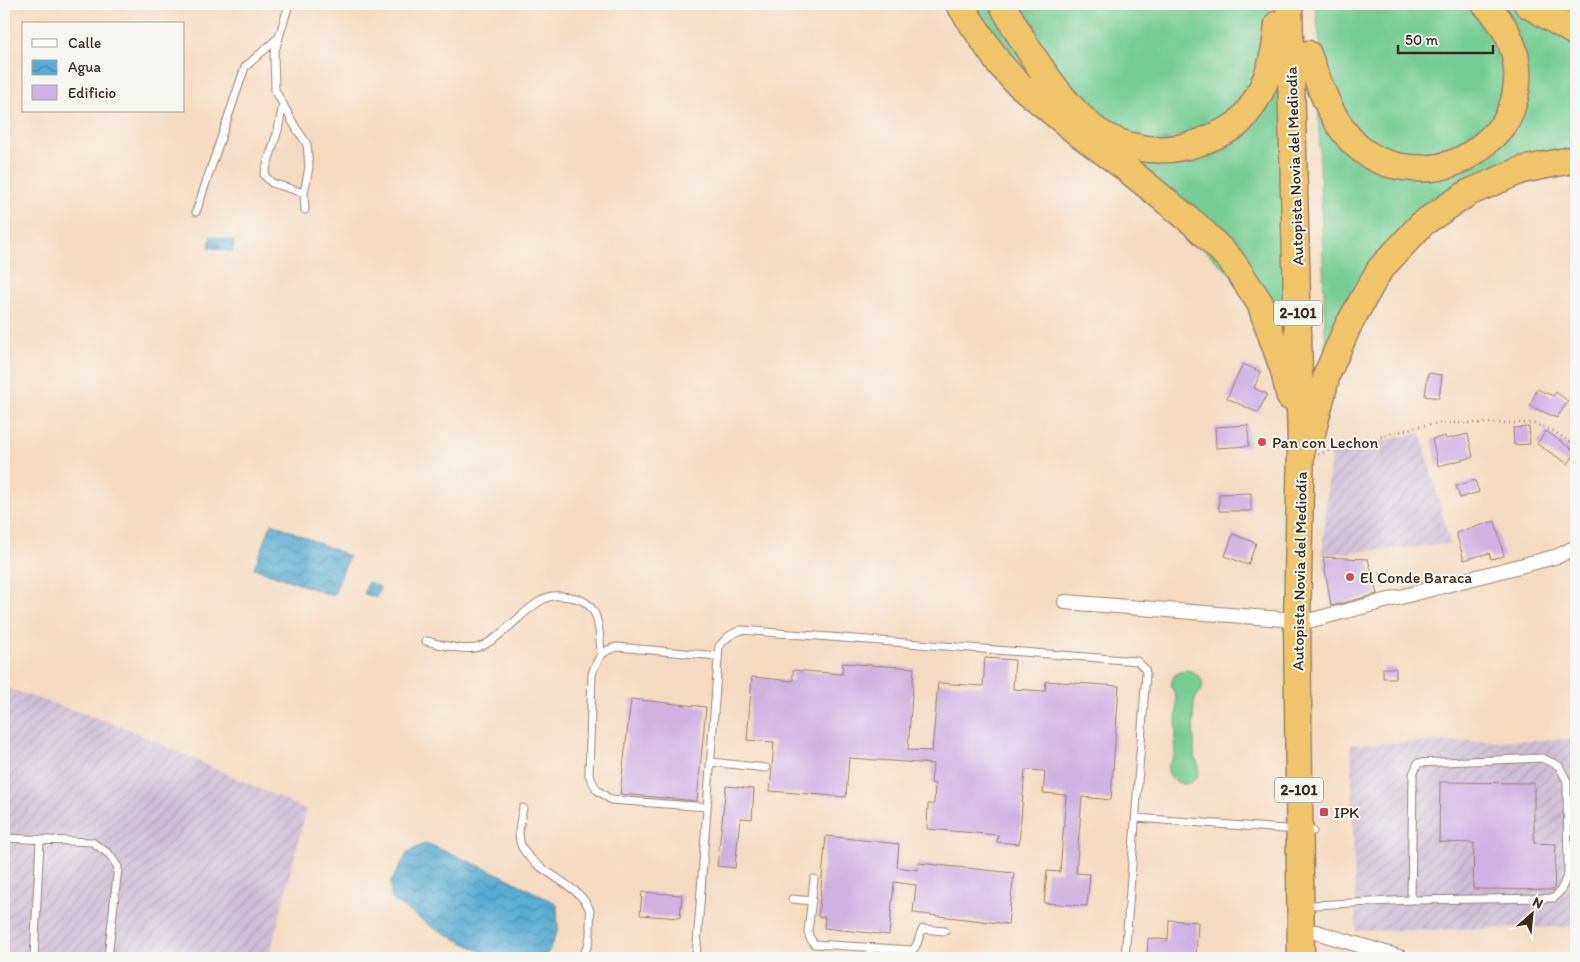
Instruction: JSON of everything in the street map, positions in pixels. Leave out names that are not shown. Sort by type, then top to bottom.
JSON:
[{"type":"highway","points":[[959,4],[998,62],[1015,81],[1196,226],[1231,260],[1260,302],[1308,444]]},
{"type":"highway","points":[[1002,4],[1026,48],[1050,82],[1080,118],[1116,141],[1136,148],[1156,151],[1190,146],[1208,140],[1234,127],[1242,120],[1258,94],[1272,63],[1280,4]]},
{"type":"highway","name":"Autopista Novia del Mediodía","points":[[1289,4],[1308,444]]},
{"type":"highway","name":"Autopista Novia del Mediodía","points":[[1306,4],[1308,54],[1308,444],[1303,621],[1308,932],[1316,958]]},
{"type":"highway","points":[[1308,54],[1334,117],[1351,141],[1373,158],[1390,165],[1411,169],[1449,165],[1471,156],[1497,132],[1506,119],[1516,92],[1517,63],[1510,37],[1486,4]]},
{"type":"highway","points":[[1527,4],[1576,33]]},
{"type":"highway","points":[[1308,444],[1327,374],[1348,326],[1380,269],[1423,224],[1468,193],[1522,170],[1576,159]]},
{"type":"highway","name":"Autopista Novia del Mediodía","points":[[1301,958],[1314,904],[1306,830]]},
{"type":"street","points":[[1065,602],[1303,621],[1558,556],[1576,547]]},
{"type":"street","points":[[1308,932],[1402,958]]},
{"type":"lane","points":[[288,4],[274,54],[275,90],[307,144],[309,167],[304,192],[305,210]]},
{"type":"lane","points":[[196,212],[245,67],[279,38]]},
{"type":"lane","points":[[283,104],[278,130],[264,175],[272,183],[304,192]]},
{"type":"lane","points":[[426,641],[458,647],[478,647],[497,636],[544,598],[559,595],[577,598],[590,604],[598,619],[601,654]]},
{"type":"lane","points":[[696,958],[719,646],[729,636],[741,630],[1137,661],[1146,674],[1125,958]]},
{"type":"lane","points":[[707,807],[611,800],[597,790],[589,775],[592,674],[601,654],[617,647],[718,656]]},
{"type":"lane","points":[[1314,904],[1411,900],[1554,898],[1561,890],[1568,874],[1567,781],[1559,766],[1542,758],[1418,763],[1413,774],[1411,900]]},
{"type":"lane","points":[[711,762],[766,768]]},
{"type":"lane","points":[[523,808],[518,831],[524,851],[543,870],[578,892],[590,911],[591,936],[585,954],[580,958]]},
{"type":"lane","points":[[1136,818],[1306,830]]},
{"type":"lane","points":[[4,838],[92,842],[109,854],[118,867],[108,958]]},
{"type":"lane","points":[[34,958],[40,840]]},
{"type":"lane","points":[[814,878],[808,932],[814,944],[913,950],[918,945],[919,934],[923,929],[945,931]]},
{"type":"lane","points":[[792,899],[812,902]]},
{"type":"lane","points":[[869,958],[870,948]]},
{"type":"path","points":[[1308,444],[1439,423],[1532,423],[1553,431],[1576,446]]},
{"type":"shaded area","points":[[1421,433],[1450,544],[1322,555],[1332,450]]},
{"type":"shaded area","points":[[4,687],[126,728],[306,810],[269,958],[4,958]]},
{"type":"shaded area","points":[[1576,739],[1576,927],[1356,931],[1351,744]]},
{"type":"green space","points":[[968,4],[995,4],[1112,144],[1228,136],[1282,45],[1289,353],[1271,313],[1014,68]]},
{"type":"green space","points":[[1011,4],[1270,4],[1268,38],[1243,106],[1217,127],[1149,143],[1105,127],[1077,104]]},
{"type":"green space","points":[[1315,4],[1475,4],[1509,57],[1499,118],[1457,156],[1398,160],[1356,135],[1324,73]]},
{"type":"green space","points":[[1495,4],[1509,4],[1576,46],[1576,151],[1430,206],[1326,362],[1318,98],[1347,145],[1427,177],[1517,111]]},
{"type":"green space","points":[[1185,670],[1198,675],[1202,686],[1195,700],[1194,710],[1194,753],[1199,770],[1194,780],[1184,784],[1173,780],[1168,770],[1174,756],[1176,737],[1176,699],[1172,681],[1175,675]]},
{"type":"water","points":[[211,236],[234,241],[232,252],[209,247]]},
{"type":"water","points":[[272,523],[349,556],[333,596],[254,568]]},
{"type":"water","points":[[368,582],[380,587],[376,598],[364,594]]},
{"type":"water","points":[[426,843],[503,876],[557,904],[558,929],[548,953],[541,958],[494,958],[434,928],[391,899],[391,882],[408,852]]},
{"type":"building","points":[[1243,364],[1261,372],[1254,388],[1267,394],[1258,413],[1227,398]]},
{"type":"building","points":[[1428,373],[1442,375],[1439,398],[1425,396]]},
{"type":"building","points":[[1537,389],[1553,396],[1556,392],[1568,401],[1557,418],[1530,406]]},
{"type":"building","points":[[1248,425],[1249,446],[1216,448],[1215,427]]},
{"type":"building","points":[[1529,427],[1530,444],[1514,445],[1513,428]]},
{"type":"building","points":[[1546,431],[1576,452],[1568,464],[1537,444]]},
{"type":"building","points":[[1468,434],[1473,457],[1438,466],[1432,439],[1445,436],[1446,439]]},
{"type":"building","points":[[1475,480],[1479,492],[1460,498],[1456,486]]},
{"type":"building","points":[[1251,493],[1251,511],[1219,511],[1219,494]]},
{"type":"building","points":[[1495,521],[1504,556],[1491,559],[1489,553],[1464,560],[1456,533]]},
{"type":"building","points":[[1233,534],[1256,543],[1248,565],[1225,556]]},
{"type":"building","name":"El Conde Baraca","points":[[1323,557],[1368,559],[1377,594],[1331,606]]},
{"type":"building","points":[[985,658],[1015,660],[1013,689],[1045,691],[1046,681],[1119,686],[1111,800],[1082,797],[1076,873],[1090,874],[1087,906],[1044,903],[1047,871],[1060,872],[1066,795],[1043,793],[1045,771],[1025,770],[1019,844],[997,842],[998,835],[927,829],[928,804],[934,804],[935,784],[931,783],[933,764],[849,758],[846,797],[770,791],[774,742],[747,740],[752,677],[793,681],[793,670],[842,674],[843,663],[914,668],[908,750],[932,751],[938,683],[983,686]]},
{"type":"building","points":[[1383,668],[1396,668],[1396,678],[1383,678]]},
{"type":"building","points":[[631,699],[706,707],[697,801],[620,794]]},
{"type":"building","points":[[1440,782],[1534,783],[1534,843],[1556,844],[1554,890],[1473,889],[1474,843],[1439,842]]},
{"type":"building","points":[[726,786],[754,789],[752,819],[740,818],[735,868],[717,866]]},
{"type":"building","points":[[826,836],[899,844],[897,867],[917,870],[918,863],[1014,873],[1008,924],[913,913],[916,885],[894,882],[889,935],[824,928],[825,917],[818,917]]},
{"type":"building","points":[[642,892],[682,895],[680,918],[640,915]]},
{"type":"building","points":[[1169,920],[1198,922],[1196,958],[1147,958],[1148,938],[1168,940]]},
{"type":"place","name":"Pan con Lechon","points":[[1262,442]]},
{"type":"place","name":"El Conde Baraca","points":[[1350,577]]},
{"type":"place","name":"IPK","points":[[1324,812]]}]
